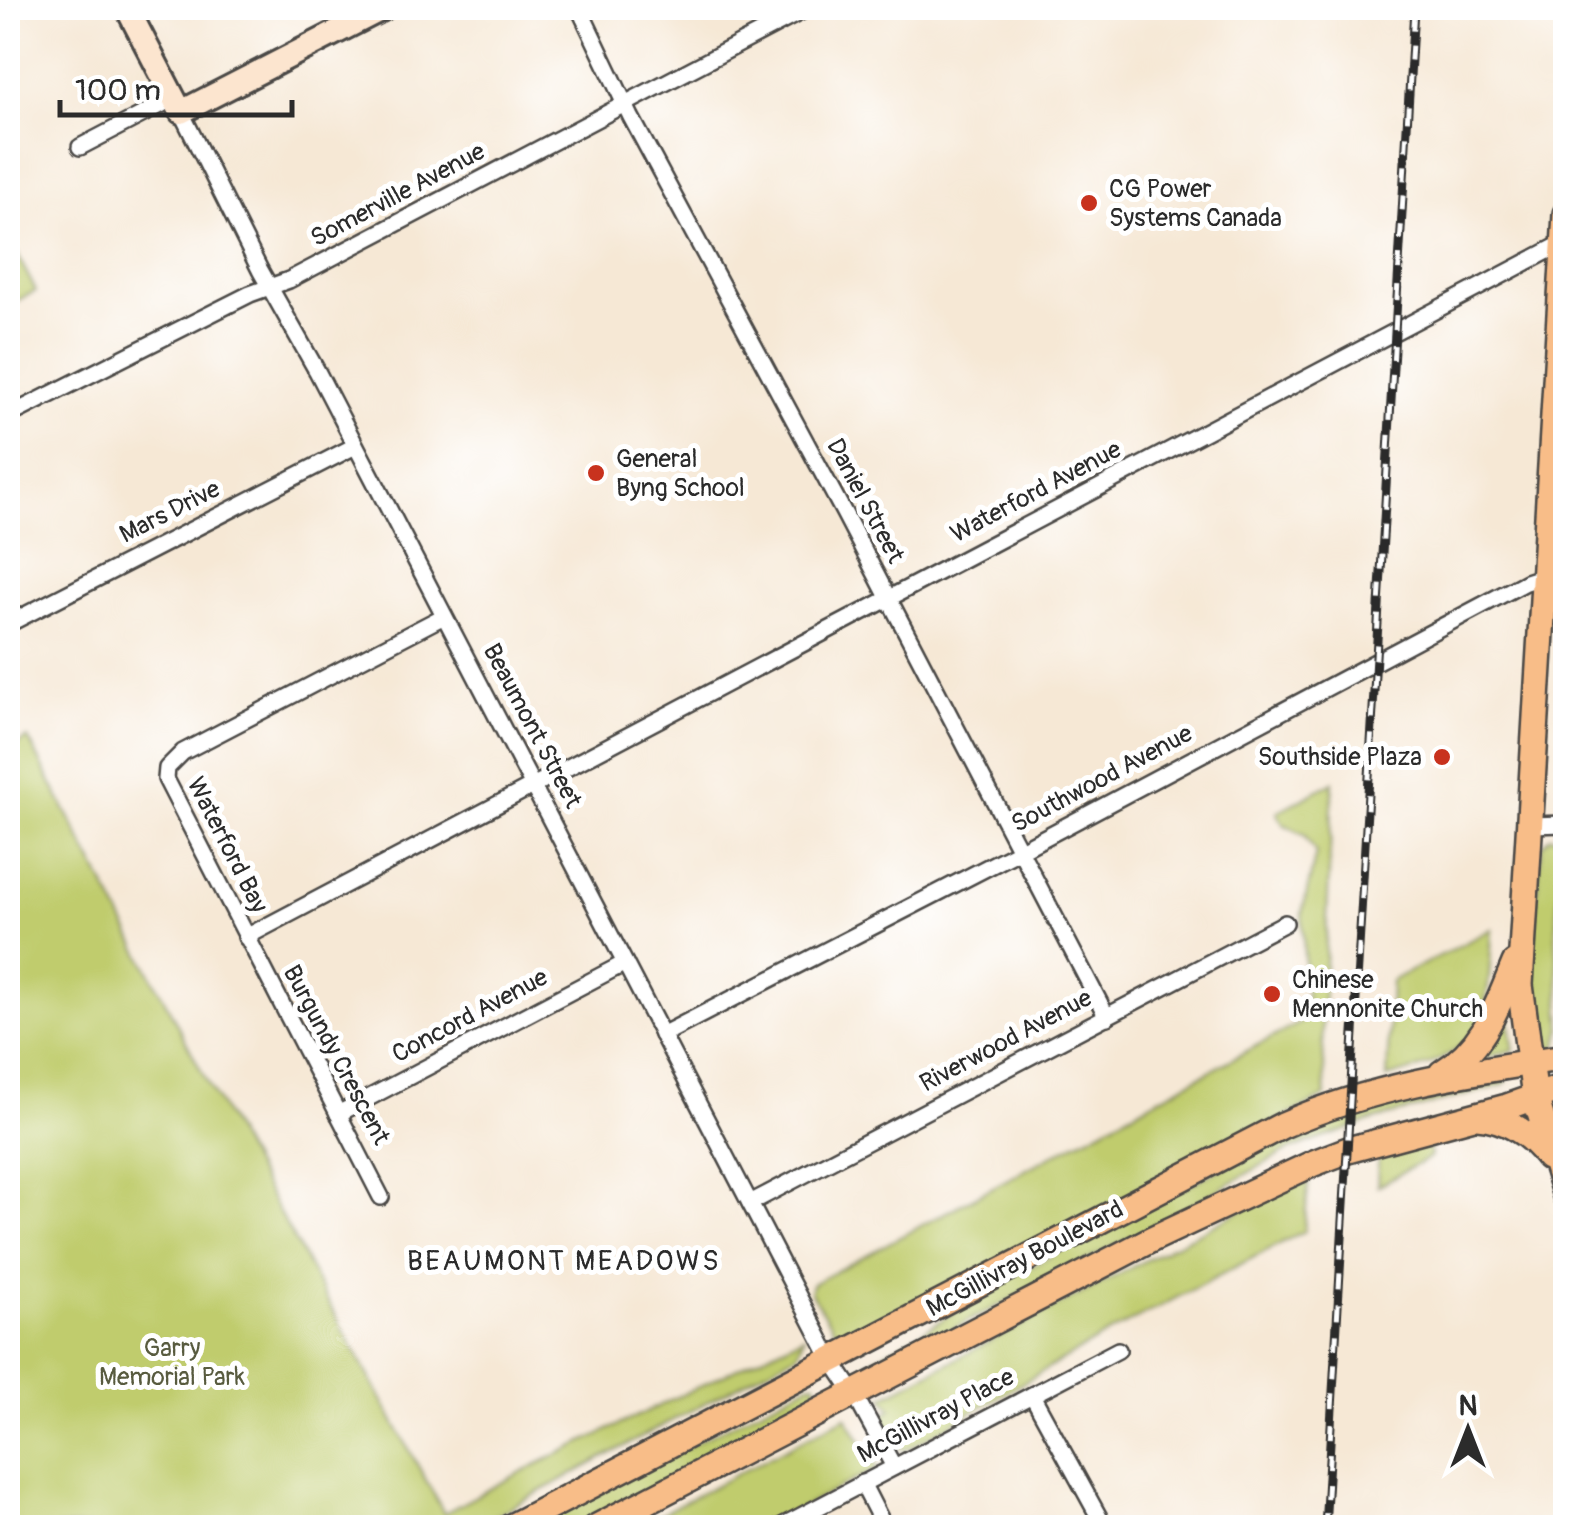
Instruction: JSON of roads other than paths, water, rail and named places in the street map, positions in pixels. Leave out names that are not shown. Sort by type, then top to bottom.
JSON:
[{"type":"main road","points":[[1566,214],[1555,572],[1521,950],[1521,1004],[1528,1063],[1554,1167],[1566,1196]]},
{"type":"main road","points":[[1433,1078],[1458,1062],[1485,1033],[1521,950]]},
{"type":"main road","name":"McGillivray Boulevard","points":[[509,1528],[1283,1125],[1349,1099],[1433,1078],[1566,1058]]},
{"type":"main road","name":"McGillivray Boulevard","points":[[595,1528],[1152,1239],[1314,1163],[1566,1086]]},
{"type":"main road","points":[[1472,1116],[1514,1127],[1535,1142],[1554,1167]]},
{"type":"street","name":"Beaumont Street","points":[[127,8],[832,1360],[894,1467]]},
{"type":"street","points":[[80,147],[384,8]]},
{"type":"street","name":"Daniel Street","points":[[578,8],[1107,1016]]},
{"type":"street","name":"Somerville Avenue","points":[[8,416],[290,280],[808,8]]},
{"type":"street","name":"Waterford Avenue","points":[[533,787],[1563,243]]},
{"type":"street","name":"Mars Drive","points":[[8,624],[355,446]]},
{"type":"street","name":"Southwood Avenue","points":[[662,1035],[1555,572]]},
{"type":"street","name":"Waterford Bay","points":[[444,616],[183,752],[167,768],[169,788],[246,937],[533,787]]},
{"type":"street","points":[[1530,825],[1566,824]]},
{"type":"street","name":"Riverwood Avenue","points":[[750,1204],[1285,923]]},
{"type":"street","name":"Burgundy Crescent","points":[[246,937],[382,1197]]},
{"type":"street","name":"Concord Avenue","points":[[338,1114],[625,963]]},
{"type":"street","name":"McGillivray Place","points":[[778,1528],[1118,1350]]},
{"type":"street","points":[[1032,1394],[1105,1528]]},
{"type":"street","points":[[862,1483],[886,1528]]},
{"type":"railway","points":[[1325,1528],[1414,8]]},
{"type":"place","name":"CG Power Systems Canada","points":[[1089,203]]},
{"type":"place","name":"General Byng School","points":[[596,473]]},
{"type":"place","name":"Southside Plaza","points":[[1442,757]]},
{"type":"place","name":"Chinese Mennonite Church","points":[[1272,994]]},
{"type":"district","name":"BEAUMONT MEADOWS","points":[[564,1261]]},
{"type":"park label","name":"Garry Memorial Park","points":[[172,1362]]}]
